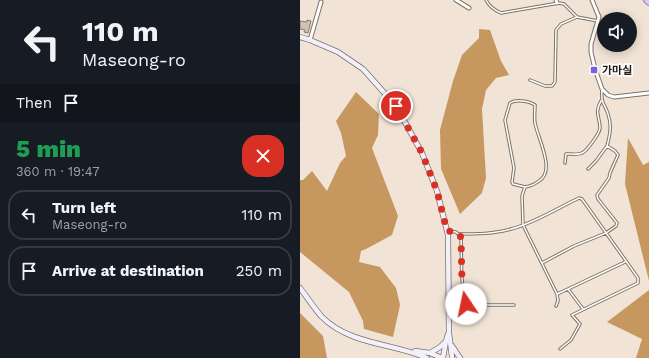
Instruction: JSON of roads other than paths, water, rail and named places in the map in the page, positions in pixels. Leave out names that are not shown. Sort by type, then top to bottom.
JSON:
[{"type":"main road","points":[[300,37],[338,52],[363,69],[396,106],[422,153],[437,191],[447,231],[449,333],[443,358]]},
{"type":"main road","points":[[300,288],[322,317],[339,330],[358,339],[409,351],[430,353],[443,358],[448,356],[453,357],[448,342]]},
{"type":"main road","points":[[430,353],[448,342]]},
{"type":"main road","points":[[448,342],[460,358]]},
{"type":"main road","points":[[409,351],[427,358]]},
{"type":"street","points":[[456,0],[470,8]]},
{"type":"street","points":[[592,0],[597,12]]},
{"type":"street","points":[[310,40],[321,2]]},
{"type":"street","points":[[597,24],[591,44],[591,52],[602,89],[608,95],[614,97],[649,93]]},
{"type":"lane","points":[[486,0],[488,4],[496,11],[501,13],[557,2],[564,4],[577,17],[597,21]]},
{"type":"lane","points":[[530,80],[545,86],[552,86],[555,82],[556,30],[561,24],[577,17]]},
{"type":"lane","points":[[565,163],[566,154],[581,154],[585,152],[599,132],[600,128],[597,114],[601,101],[602,89]]},
{"type":"lane","points":[[514,101],[532,103],[535,105],[534,122],[547,163],[545,174],[541,180],[525,187],[513,184],[512,182],[514,168],[505,120],[510,103],[514,101]]},
{"type":"lane","points":[[588,169],[607,146],[610,136],[610,121],[608,112],[601,101]]},
{"type":"lane","points":[[542,263],[574,246],[606,233],[616,226],[617,223],[598,199],[597,194],[609,178],[618,155],[616,151],[607,146]]},
{"type":"lane","points":[[525,187],[522,196],[523,225],[557,294],[558,301],[556,306]]},
{"type":"lane","points":[[447,231],[456,232],[458,234],[483,234],[510,230],[579,198],[582,199],[638,278],[638,283],[572,315],[580,324],[571,340],[560,348]]},
{"type":"lane","points":[[458,234],[461,237],[462,283],[466,304],[514,305]]},
{"type":"lane","points":[[557,294],[626,262]]},
{"type":"lane","points":[[568,289],[583,309]]},
{"type":"lane","points":[[448,316],[462,314],[468,311],[472,305]]},
{"type":"place","name":"가마실","points":[[594,70]]}]
